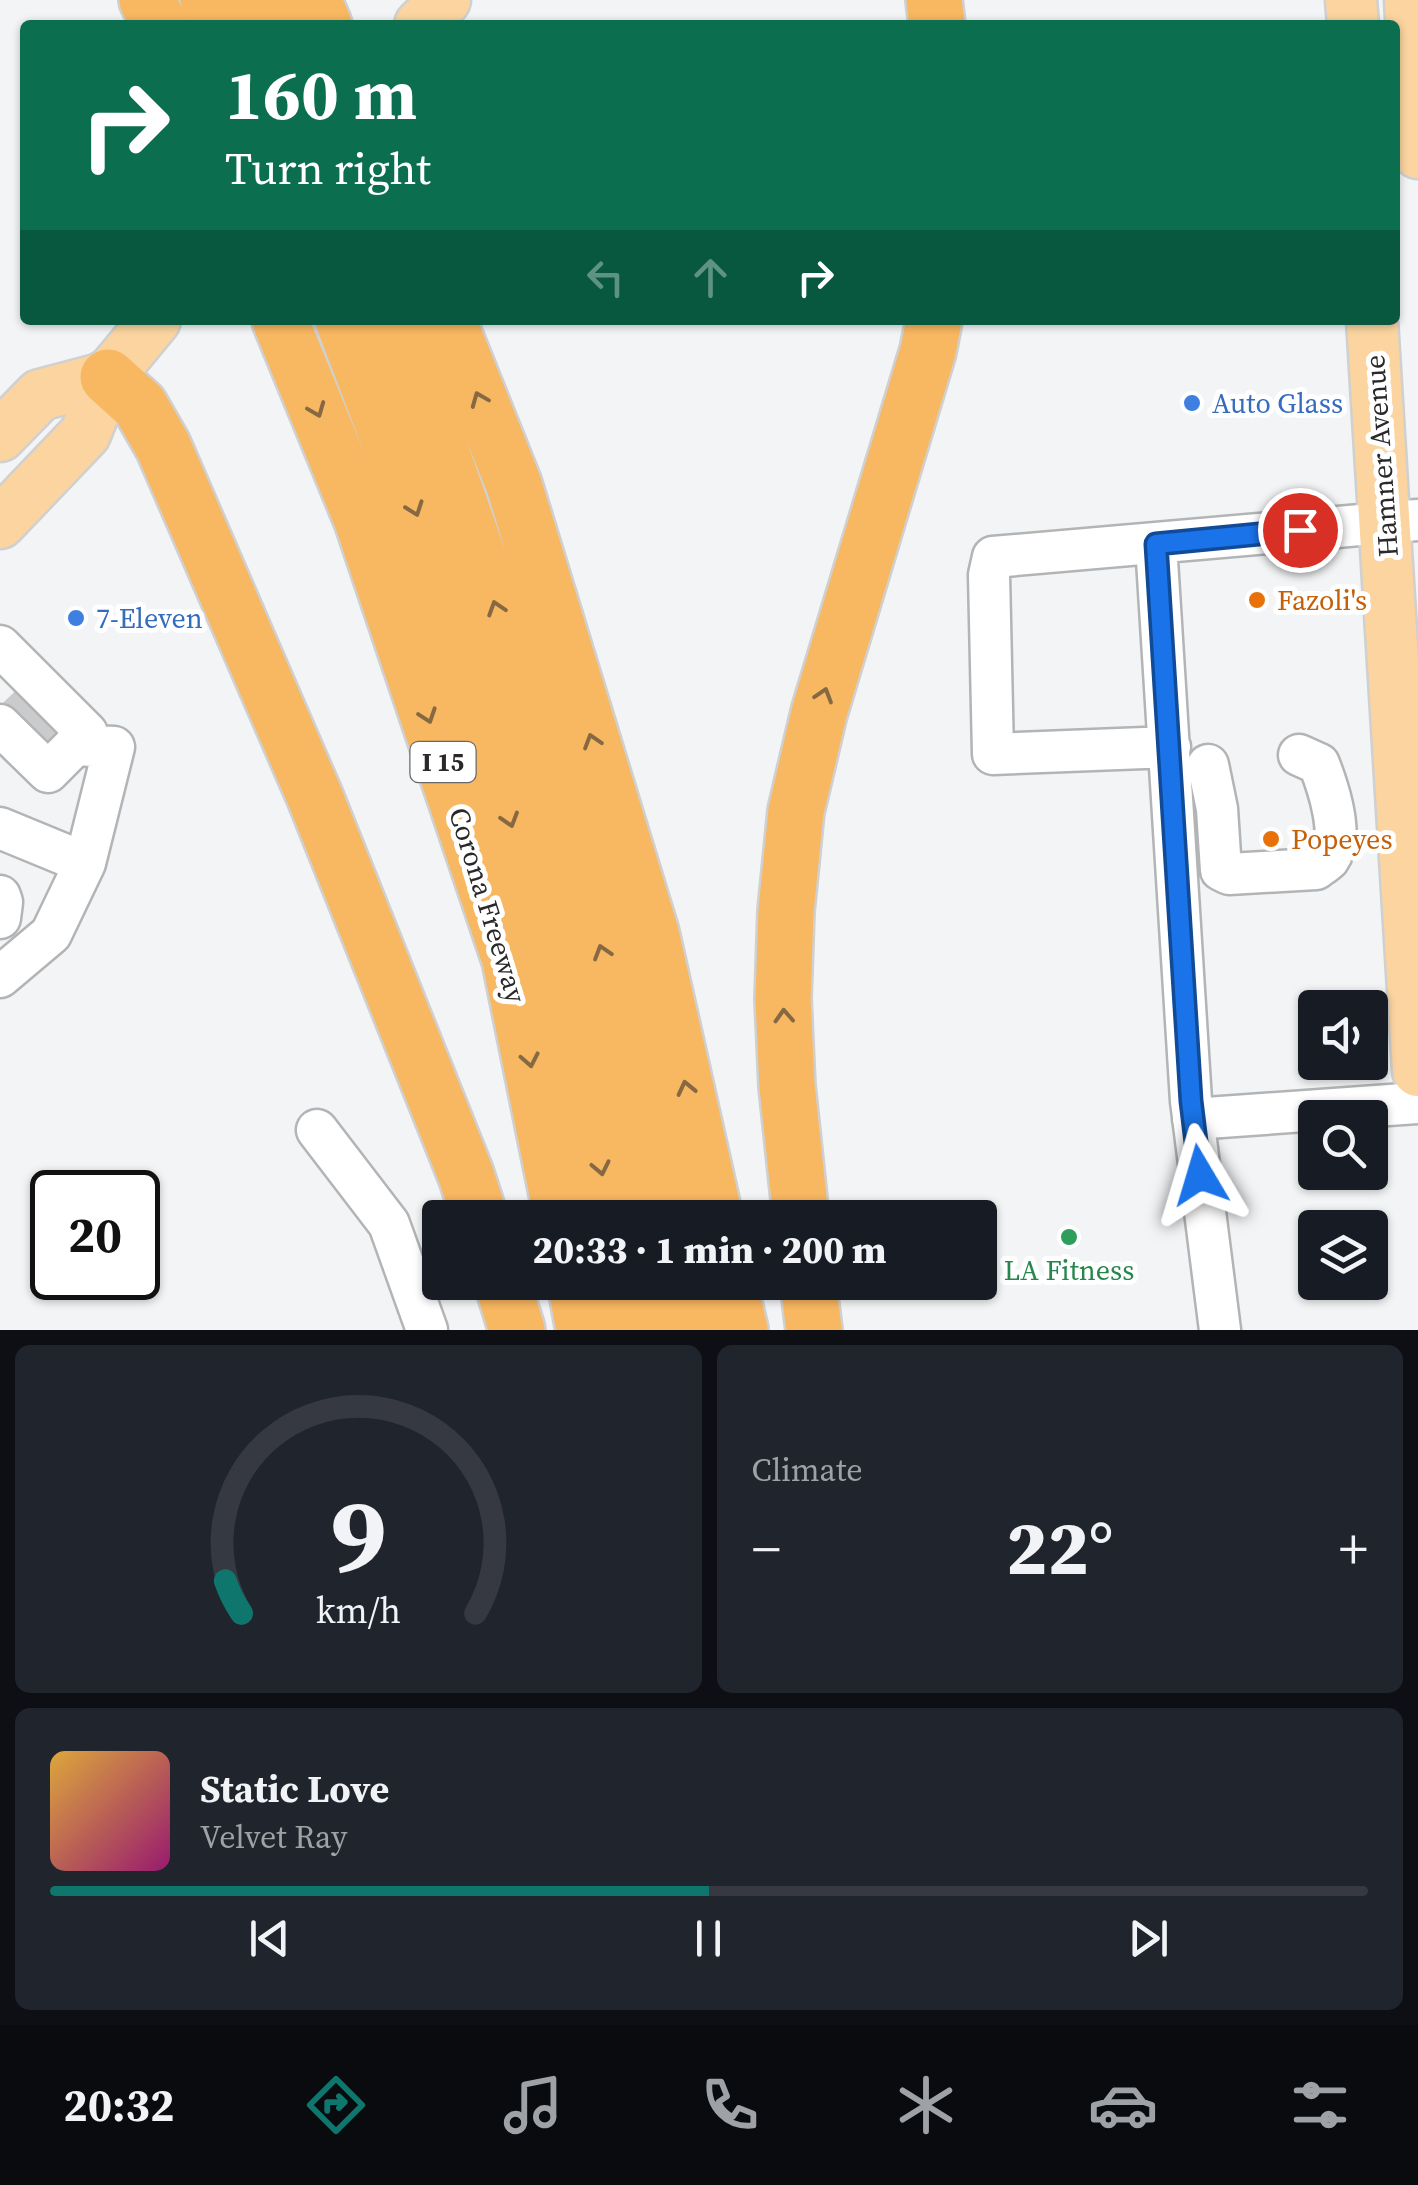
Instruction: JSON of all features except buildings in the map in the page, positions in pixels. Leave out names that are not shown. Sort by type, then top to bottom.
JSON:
[{"type":"highway","name":"Corona Freeway","points":[[282,325],[362,520],[510,960],[558,1200]]},
{"type":"highway","points":[[324,325],[366,381]]},
{"type":"highway","points":[[344,325],[419,520],[569,1015],[607,1200]]},
{"type":"highway","points":[[397,325],[498,613],[624,1023],[660,1200]]},
{"type":"highway","points":[[450,325],[514,485],[650,933],[711,1200]]},
{"type":"highway","points":[[800,1200],[788,1086],[784,998],[786,910],[796,811],[819,713],[933,325]]},
{"type":"highway","points":[[108,377],[140,406],[163,446],[315,798],[474,1200]]},
{"type":"highway","points":[[508,1300],[518,1330]]},
{"type":"highway","points":[[578,1300],[584,1330]]},
{"type":"highway","points":[[628,1300],[634,1330]]},
{"type":"highway","points":[[682,1300],[688,1330]]},
{"type":"highway","points":[[734,1300],[740,1330]]},
{"type":"highway","points":[[810,1300],[814,1330]]},
{"type":"main road","points":[[1410,0],[1417,133]]},
{"type":"main road","points":[[0,522],[85,434],[108,377],[151,325]]},
{"type":"main road","name":"Hamner Avenue","points":[[1373,325],[1402,521],[1418,1070]]},
{"type":"main road","points":[[0,436],[40,396],[108,377]]},
{"type":"street","points":[[1170,746],[993,754],[989,576],[993,557],[1402,521]]},
{"type":"street","points":[[1156,544],[1193,1119],[1220,1330]]},
{"type":"street","points":[[0,977],[51,934],[85,863],[114,747],[30,709]]},
{"type":"street","points":[[1208,765],[1217,808],[1221,870],[1229,874],[1316,869],[1328,861],[1335,846],[1331,796],[1319,764],[1300,755]]},
{"type":"street","points":[[0,828],[85,863]]},
{"type":"street","points":[[0,896],[0,918]]},
{"type":"street","points":[[1193,1119],[1418,1103]]},
{"type":"street","points":[[317,1130],[389,1224],[427,1330]]},
{"type":"tunnel","points":[[15,719],[34,701]]},
{"type":"tunnel","points":[[37,740],[56,723]]},
{"type":"place","name":"Auto Glass","points":[[1192,403]]},
{"type":"place","name":"Fazoli's","points":[[1257,600]]},
{"type":"place","name":"7-Eleven","points":[[76,618]]},
{"type":"place","name":"Popeyes","points":[[1271,839]]},
{"type":"place","name":"LA Fitness","points":[[1069,1237]]},
{"type":"route","points":[[1200,1175],[1191,1101],[1156,544],[1300,530]]}]
